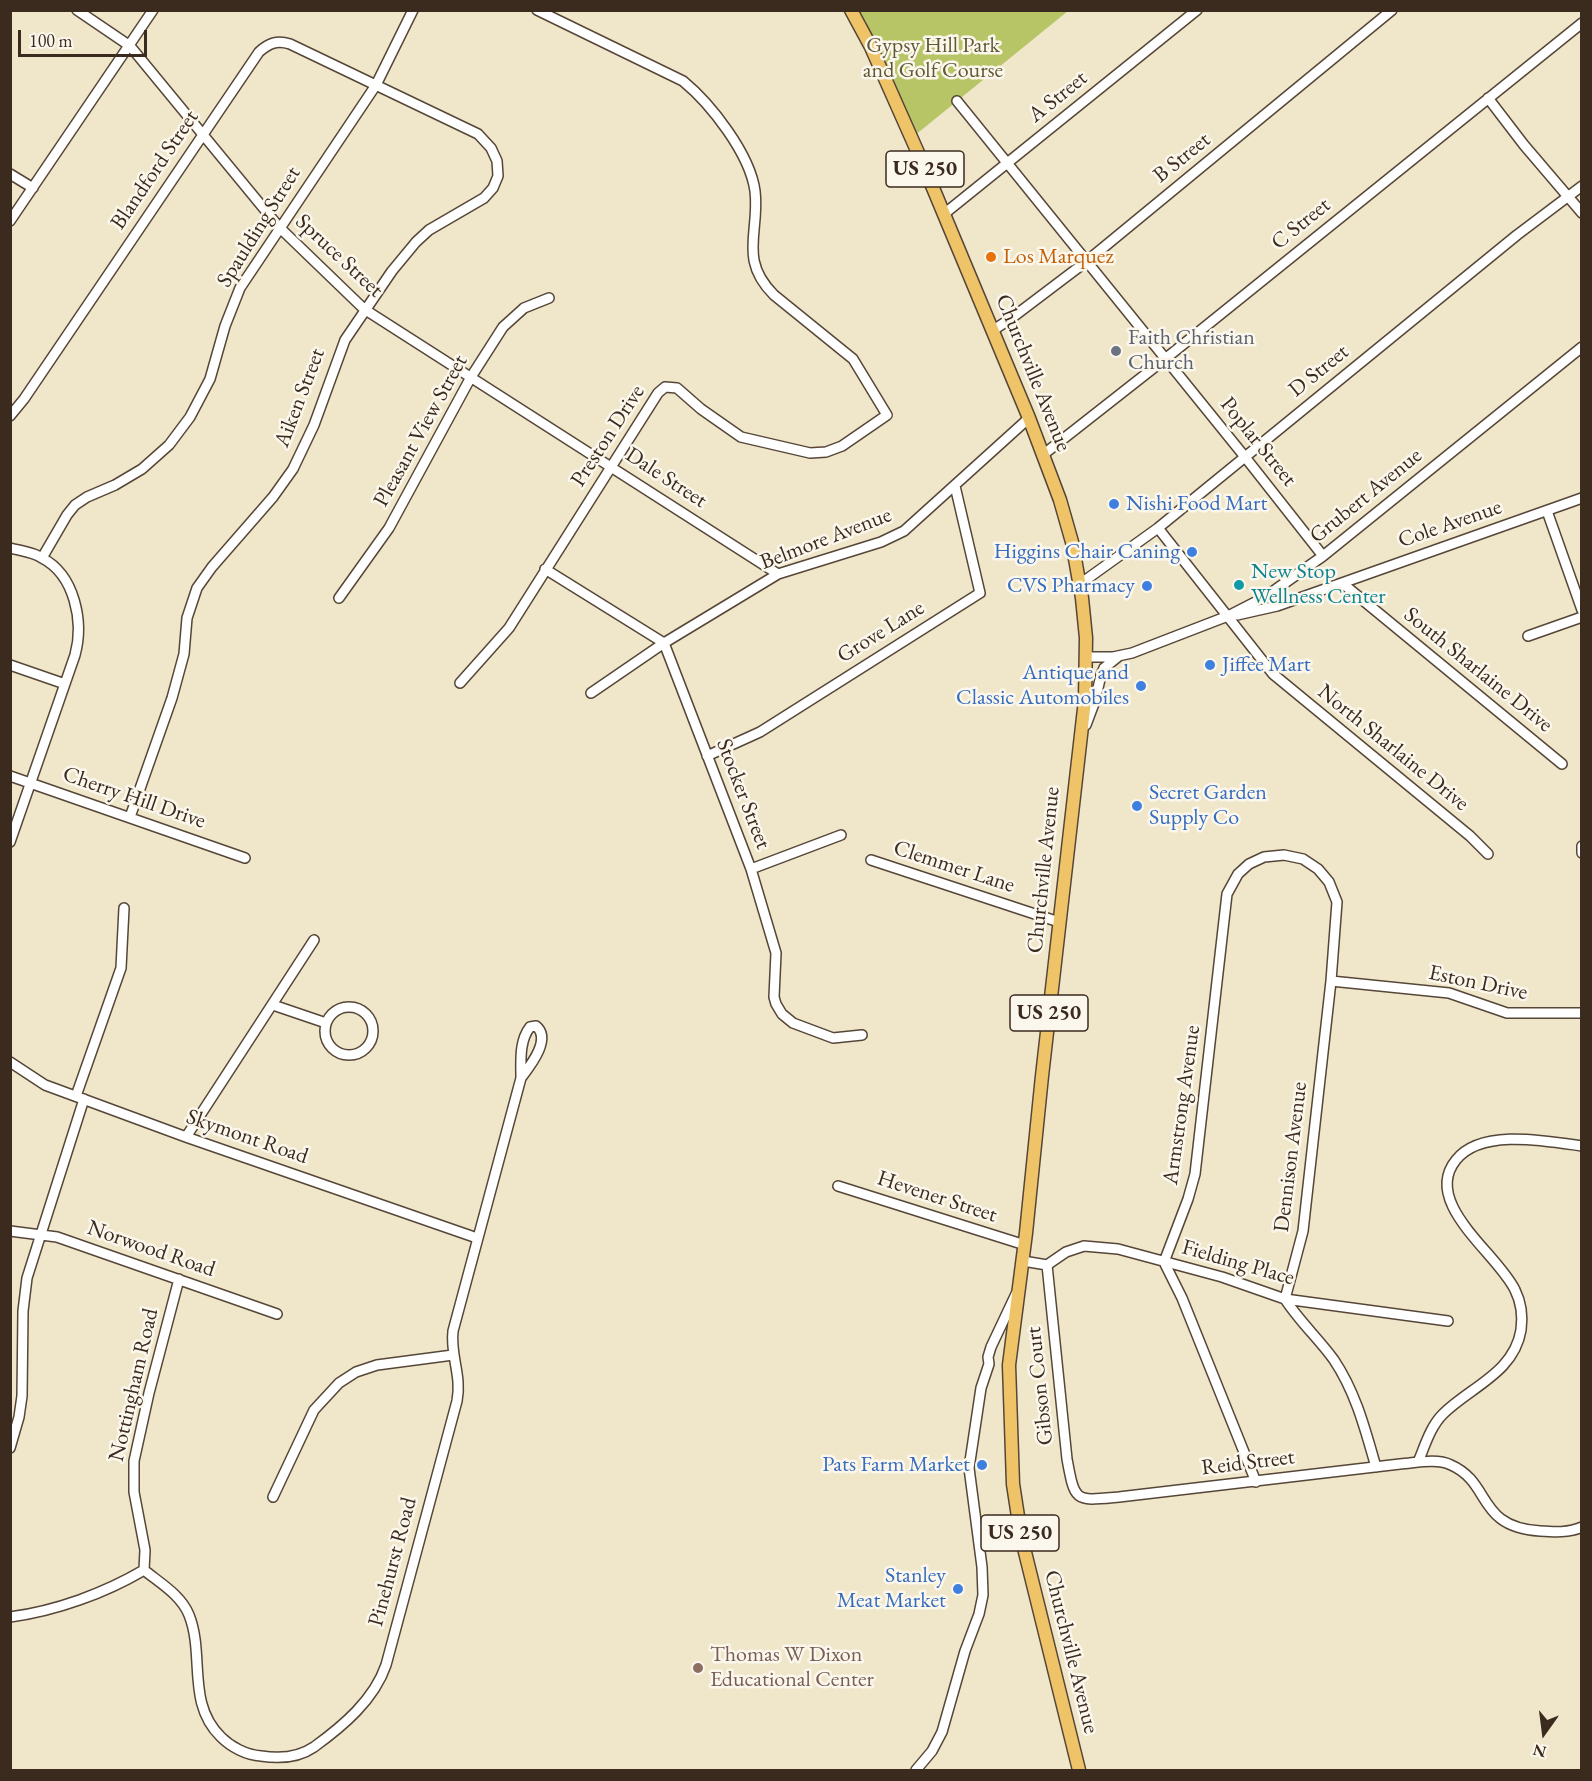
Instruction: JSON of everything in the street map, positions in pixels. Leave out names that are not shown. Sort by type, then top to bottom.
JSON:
[{"type":"main road","name":"Churchville Avenue","points":[[851,10],[871,47],[944,214],[1044,454],[1064,512],[1080,584],[1086,657],[1085,700],[1025,1245],[1009,1365],[1013,1484],[1021,1536],[1079,1770]]},
{"type":"street","name":"Spruce Street","points":[[77,10],[130,46],[279,227],[364,309],[471,377]]},
{"type":"street","points":[[10,221],[153,10]]},
{"type":"street","name":"Spaulding Street","points":[[42,558],[75,505],[142,469],[169,445],[190,417],[210,379],[235,297],[279,227],[376,85],[413,10]]},
{"type":"street","name":"Preston Drive","points":[[460,683],[509,628],[658,393],[665,387],[677,388],[737,435],[772,446],[810,453],[830,451],[842,446],[887,415],[853,359],[774,295],[763,282],[752,255],[755,192],[750,171],[740,148],[696,94],[683,81],[537,10]]},
{"type":"street","name":"A Street","points":[[944,214],[1197,10]]},
{"type":"street","name":"B Street","points":[[992,331],[1087,261],[1392,10]]},
{"type":"street","name":"C Street","points":[[1044,454],[1581,23]]},
{"type":"street","name":"Blandford Street","points":[[10,416],[50,361],[259,52],[276,42],[290,44],[376,85]]},
{"type":"street","name":"Aiken Street","points":[[130,818],[172,698],[184,654],[187,618],[197,588],[212,567],[273,497],[293,469],[317,418],[340,350],[364,309],[416,242],[441,222],[486,197],[495,185],[498,172],[493,152],[478,134],[376,85]]},
{"type":"street","points":[[1488,98],[1581,213]]},
{"type":"street","name":"Poplar Street","points":[[957,101],[1323,556]]},
{"type":"street","points":[[10,174],[33,188]]},
{"type":"street","name":"D Street","points":[[1080,584],[1158,528],[1508,242],[1581,186]]},
{"type":"street","name":"Pleasant View Street","points":[[339,598],[389,528],[471,377],[503,327],[528,306],[549,298]]},
{"type":"street","name":"Grubert Avenue","points":[[1086,657],[1119,656],[1171,639],[1228,616],[1265,597],[1323,556],[1581,347]]},
{"type":"street","name":"Dale Street","points":[[471,377],[778,574]]},
{"type":"street","name":"Belmore Avenue","points":[[591,693],[664,643],[778,574],[890,538],[911,525],[1029,418]]},
{"type":"street","name":"Grove Lane","points":[[707,756],[760,732],[980,593],[955,486]]},
{"type":"street","name":"Cole Avenue","points":[[1228,616],[1265,610],[1581,498]]},
{"type":"street","points":[[1547,510],[1581,610]]},
{"type":"street","name":"North Sharlaine Drive","points":[[1158,528],[1263,662],[1283,683],[1470,836],[1488,854]]},
{"type":"street","points":[[10,548],[42,558],[54,567],[75,600],[78,616],[77,647],[10,842]]},
{"type":"street","points":[[545,569],[664,643]]},
{"type":"street","name":"South Sharlaine Drive","points":[[1342,583],[1562,764]]},
{"type":"street","points":[[1528,636],[1581,617]]},
{"type":"street","name":"Stocker Street","points":[[664,643],[752,868],[776,953],[774,997],[778,1009],[794,1023],[833,1038],[862,1035]]},
{"type":"street","points":[[1081,737],[1095,701],[1104,668],[1119,656]]},
{"type":"street","points":[[10,665],[64,684]]},
{"type":"street","name":"Cherry Hill Drive","points":[[10,776],[245,858]]},
{"type":"street","points":[[752,868],[841,835]]},
{"type":"street","points":[[1581,846],[1581,853]]},
{"type":"street","name":"Dennison Avenue","points":[[1284,855],[1299,858],[1313,865],[1325,877],[1333,890],[1337,911],[1303,1231],[1285,1299]]},
{"type":"street","name":"Armstrong Avenue","points":[[1164,1262],[1195,1174],[1227,894],[1238,874],[1249,864],[1264,857],[1284,855]]},
{"type":"street","name":"Clemmer Lane","points":[[871,860],[1059,922]]},
{"type":"street","points":[[10,1448],[22,1396],[23,1306],[27,1278],[121,968],[124,908]]},
{"type":"street","points":[[186,1137],[314,940]]},
{"type":"street","name":"Eston Drive","points":[[1331,981],[1449,993],[1507,1013],[1581,1012]]},
{"type":"street","points":[[273,1005],[326,1023]]},
{"type":"street","points":[[357,1008],[371,1021],[373,1031],[371,1041],[358,1053],[348,1055],[340,1053],[327,1041],[326,1023],[332,1014],[340,1009],[357,1008]]},
{"type":"street","name":"Pinehurst Road","points":[[144,1570],[180,1600],[190,1618],[199,1697],[206,1716],[218,1735],[230,1745],[258,1756],[291,1756],[315,1746],[357,1710],[374,1690],[384,1670],[457,1401],[459,1378],[453,1355],[453,1331],[521,1078],[520,1053],[525,1034],[530,1027],[536,1026],[540,1030],[541,1038],[537,1056],[521,1078]]},
{"type":"street","name":"Skymont Road","points":[[10,1062],[37,1081],[80,1098],[477,1238]]},
{"type":"street","points":[[1418,1462],[1439,1419],[1503,1366],[1514,1350],[1521,1328],[1520,1304],[1513,1285],[1451,1204],[1447,1185],[1451,1167],[1466,1150],[1490,1141],[1525,1140],[1581,1146]]},
{"type":"street","name":"Hevener Street","points":[[838,1186],[1025,1245]]},
{"type":"street","name":"Norwood Road","points":[[10,1231],[57,1237],[277,1314]]},
{"type":"street","name":"Fielding Place","points":[[1047,1265],[1066,1252],[1084,1246],[1118,1250],[1222,1277],[1285,1299],[1448,1321]]},
{"type":"street","points":[[1023,1261],[1047,1265]]},
{"type":"street","points":[[1164,1262],[1182,1298],[1256,1482]]},
{"type":"street","name":"Gibson Court","points":[[1047,1265],[1067,1459],[1071,1484],[1076,1495],[1083,1499]]},
{"type":"street","name":"Nottingham Road","points":[[144,1570],[145,1550],[134,1492],[134,1461],[139,1433],[179,1280]]},
{"type":"street","points":[[916,1770],[932,1751],[942,1732],[981,1603],[983,1578],[969,1468],[981,1388],[989,1364],[988,1357],[1018,1289]]},
{"type":"street","points":[[1285,1299],[1294,1313],[1323,1345],[1346,1380],[1360,1411],[1376,1467]]},
{"type":"street","points":[[10,1331],[22,1332]]},
{"type":"street","points":[[273,1497],[314,1410],[335,1387],[356,1372],[376,1365],[453,1355]]},
{"type":"street","points":[[989,1364],[995,1362],[1009,1365]]},
{"type":"street","name":"Reid Street","points":[[1083,1499],[1256,1482],[1418,1462],[1440,1462],[1457,1468],[1471,1481],[1492,1512],[1510,1525],[1547,1532],[1571,1531],[1581,1527]]},
{"type":"street","points":[[10,1617],[66,1603],[117,1584],[144,1570]]},
{"type":"green space","name":"Gypsy Hill Park and Golf Course","points":[[854,11],[1068,11],[914,136]]},
{"type":"place","name":"Los Marquez","points":[[991,257]]},
{"type":"place","name":"Faith Christian Church","points":[[1116,351]]},
{"type":"place","name":"Nishi Food Mart","points":[[1114,504]]},
{"type":"place","name":"Higgins Chair Caning","points":[[1192,552]]},
{"type":"place","name":"New Stop Wellness Center","points":[[1239,585]]},
{"type":"place","name":"CVS Pharmacy","points":[[1147,586]]},
{"type":"place","name":"Jiffee Mart","points":[[1210,665]]},
{"type":"place","name":"Antique and Classic Automobiles","points":[[1141,686]]},
{"type":"place","name":"Secret Garden Supply Co","points":[[1137,806]]},
{"type":"place","name":"Pats Farm Market","points":[[982,1465]]},
{"type":"place","name":"Stanley Meat Market","points":[[958,1589]]},
{"type":"place","name":"Thomas W Dixon Educational Center","points":[[698,1668]]}]
